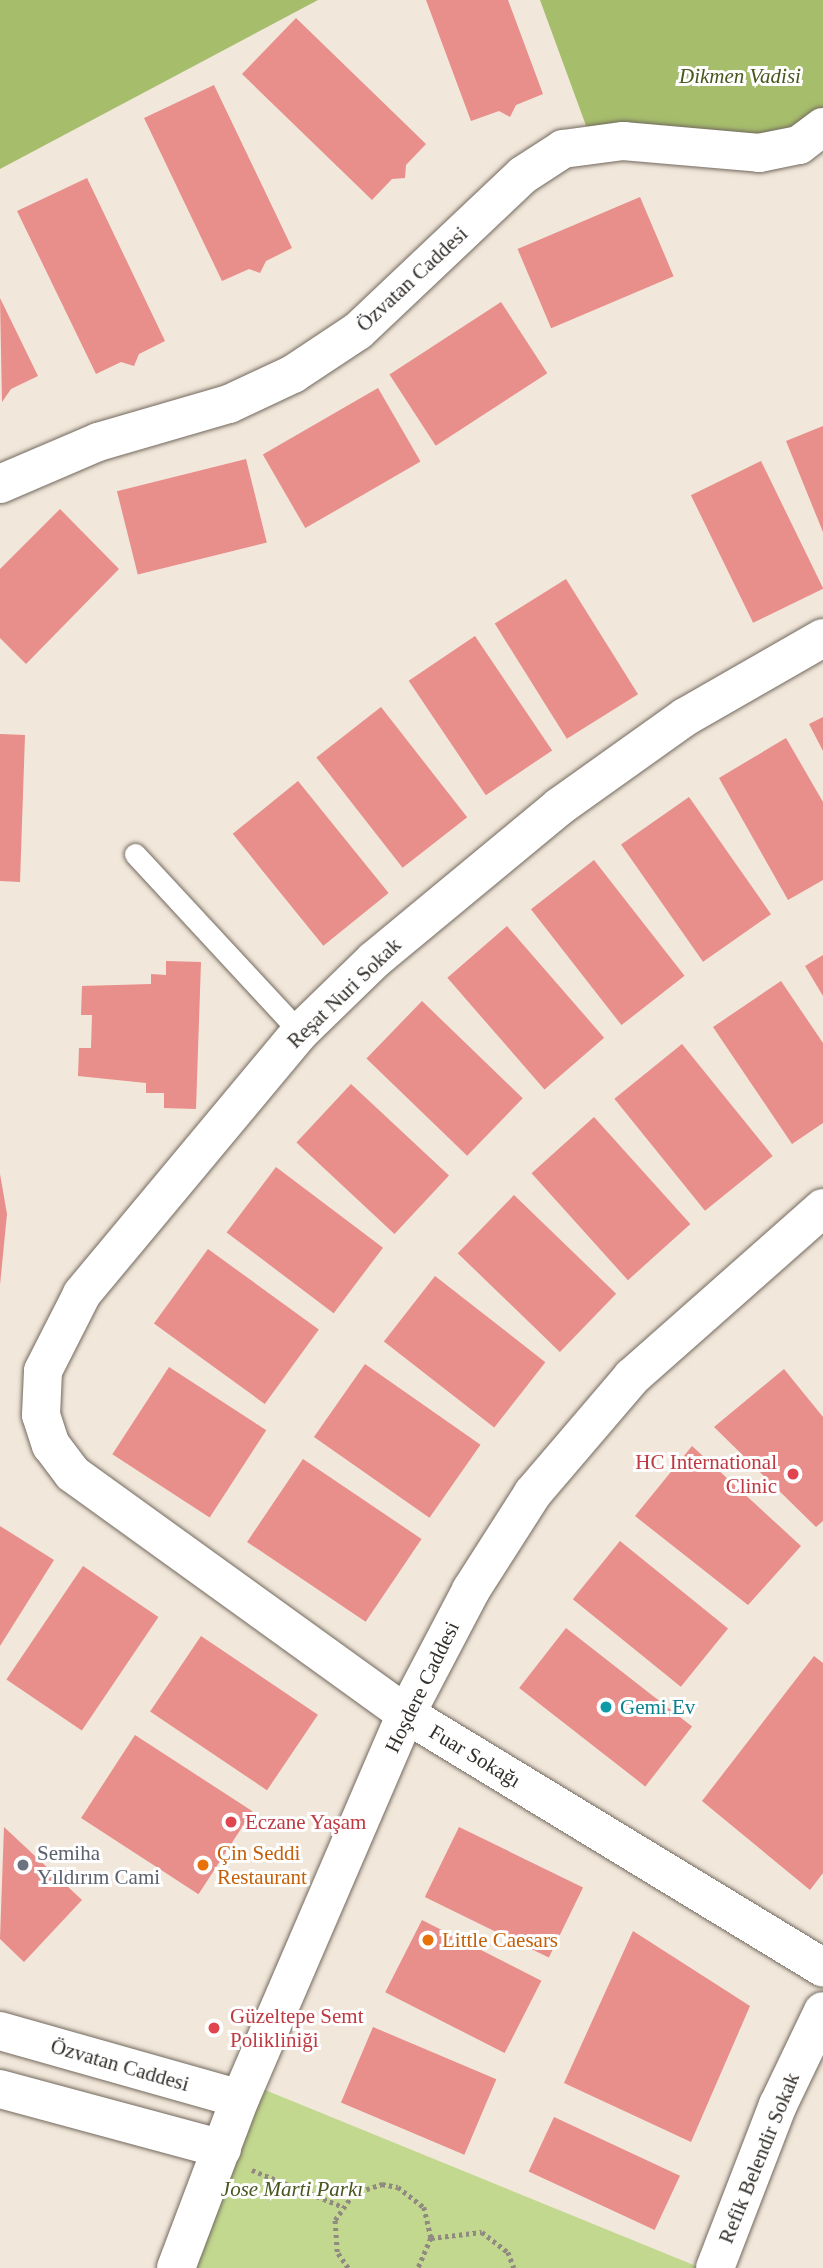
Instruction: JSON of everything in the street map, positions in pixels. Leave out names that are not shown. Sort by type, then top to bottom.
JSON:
[{"type":"street","name":"Özvatan Caddesi","points":[[0,484],[98,442],[229,404],[293,374],[358,331],[523,175],[563,149],[623,141],[759,153],[799,145],[823,127]]},
{"type":"street","name":"Reşat Nuri Sokak","points":[[73,1474],[51,1446],[41,1415],[43,1371],[59,1333],[82,1294],[300,1032],[374,960],[559,807],[685,717],[823,638]]},
{"type":"street","name":"Hoşdere Caddesi","points":[[176,2268],[240,2099],[406,1714],[471,1590],[533,1493],[632,1377],[823,1208]]},
{"type":"street","name":"Fuar Sokağı","points":[[73,1474],[406,1714],[823,1968]]},
{"type":"street","name":"Refik Belendir Sokak","points":[[715,2268],[778,2105],[823,2011]]},
{"type":"street","name":"Özvatan Caddesi","points":[[0,2031],[240,2099]]},
{"type":"street","points":[[0,2089],[221,2153]]},
{"type":"lane","points":[[135,854],[300,1032]]},
{"type":"path","points":[[221,2153],[341,2206]]},
{"type":"path","points":[[348,2268],[333,2236],[341,2206],[367,2187],[398,2187],[424,2207],[431,2238],[418,2268]]},
{"type":"path","points":[[431,2238],[482,2232],[502,2246],[514,2268]]},
{"type":"green space","points":[[0,0],[318,0],[0,169]]},
{"type":"green space","name":"Dikmen Vadisi","points":[[540,0],[823,0],[823,127],[799,145],[592,142]]},
{"type":"green space","name":"Jose Marti Parkı","points":[[248,2083],[701,2268],[176,2268]]},
{"type":"building","points":[[426,0],[508,0],[543,94],[516,105],[510,117],[499,111],[471,121]]},
{"type":"building","points":[[296,18],[426,144],[406,165],[405,178],[392,179],[372,200],[242,74]]},
{"type":"building","points":[[214,85],[292,248],[266,261],[260,273],[249,269],[222,281],[144,118]]},
{"type":"building","points":[[87,178],[165,341],[139,354],[134,366],[121,362],[96,374],[17,211]]},
{"type":"building","points":[[640,197],[674,276],[551,328],[518,249]]},
{"type":"building","points":[[0,298],[38,376],[11,389],[2,402]]},
{"type":"building","points":[[501,302],[547,373],[436,446],[389,374]]},
{"type":"building","points":[[378,388],[420,462],[305,528],[263,455]]},
{"type":"building","points":[[823,426],[823,532],[786,441]]},
{"type":"building","points":[[246,459],[267,542],[138,575],[117,491]]},
{"type":"building","points":[[761,461],[823,589],[753,623],[691,495]]},
{"type":"building","points":[[60,509],[119,569],[26,664],[0,638],[0,569]]},
{"type":"building","points":[[566,579],[638,694],[567,739],[495,624]]},
{"type":"building","points":[[475,636],[552,750],[486,795],[409,681]]},
{"type":"building","points":[[381,707],[467,817],[403,868],[316,757]]},
{"type":"building","points":[[823,717],[823,751],[809,724]]},
{"type":"building","points":[[0,734],[25,735],[20,882],[0,881]]},
{"type":"building","points":[[786,738],[823,802],[823,880],[788,900],[719,778]]},
{"type":"building","points":[[298,781],[389,893],[323,946],[233,834]]},
{"type":"building","points":[[689,797],[771,914],[703,962],[621,845]]},
{"type":"building","points":[[594,860],[685,976],[621,1025],[531,909]]},
{"type":"building","points":[[507,926],[604,1038],[544,1090],[447,978]]},
{"type":"building","points":[[823,955],[823,996],[805,966]]},
{"type":"building","points":[[166,961],[201,962],[196,1109],[164,1108],[164,1093],[146,1093],[146,1083],[78,1076],[79,1048],[91,1048],[92,1015],[81,1015],[82,986],[151,984],[151,974],[166,975]]},
{"type":"building","points":[[781,981],[823,1043],[823,1123],[792,1144],[713,1027]]},
{"type":"building","points":[[422,1001],[523,1098],[467,1156],[366,1059]]},
{"type":"building","points":[[682,1044],[773,1156],[705,1211],[614,1099]]},
{"type":"building","points":[[351,1084],[449,1175],[394,1234],[296,1143]]},
{"type":"building","points":[[594,1117],[690,1224],[628,1280],[532,1173]]},
{"type":"building","points":[[276,1167],[383,1248],[334,1313],[227,1232]]},
{"type":"building","points":[[0,1174],[7,1214],[0,1285]]},
{"type":"building","points":[[514,1195],[616,1294],[560,1352],[458,1253]]},
{"type":"building","points":[[208,1249],[319,1330],[265,1404],[154,1323]]},
{"type":"building","points":[[435,1276],[545,1362],[494,1428],[384,1341]]},
{"type":"building","points":[[365,1364],[481,1445],[429,1518],[314,1437]]},
{"type":"building","points":[[169,1367],[266,1430],[210,1517],[112,1454]]},
{"type":"building","name":"HC International Clinic","points":[[784,1369],[823,1417],[823,1521],[816,1527],[714,1427]]},
{"type":"building","points":[[692,1446],[801,1546],[748,1605],[635,1516]]},
{"type":"building","points":[[303,1459],[422,1539],[366,1622],[247,1542]]},
{"type":"building","points":[[0,1526],[54,1560],[0,1646]]},
{"type":"building","points":[[620,1541],[728,1628],[681,1687],[573,1599]]},
{"type":"building","points":[[83,1566],[158,1617],[82,1730],[6,1680]]},
{"type":"building","name":"Gemi Ev","points":[[566,1628],[692,1727],[645,1786],[519,1688]]},
{"type":"building","points":[[201,1636],[318,1715],[267,1790],[150,1711]]},
{"type":"building","points":[[814,1656],[823,1663],[823,1873],[810,1890],[702,1801]]},
{"type":"building","points":[[135,1735],[252,1811],[198,1894],[81,1818]]},
{"type":"building","name":"Semiha Yıldırım Cami","points":[[4,1827],[82,1900],[24,1962],[0,1939]]},
{"type":"building","points":[[459,1827],[583,1887],[549,1958],[425,1897]]},
{"type":"building","points":[[422,1920],[541,1981],[505,2053],[385,1992]]},
{"type":"building","points":[[633,1931],[750,2006],[691,2142],[564,2083]]},
{"type":"building","points":[[373,2027],[496,2079],[464,2155],[341,2102]]},
{"type":"building","points":[[554,2117],[680,2176],[655,2230],[529,2171]]},
{"type":"place","name":"HC International Clinic","points":[[793,1474]]},
{"type":"place","name":"Gemi Ev","points":[[606,1707]]},
{"type":"place","name":"Eczane Yaşam","points":[[231,1822]]},
{"type":"place","name":"Semiha Yıldırım Cami","points":[[23,1865]]},
{"type":"place","name":"Çin Seddi Restaurant","points":[[203,1865]]},
{"type":"place","name":"Little Caesars","points":[[428,1940]]},
{"type":"place","name":"Güzeltepe Semt Polikliniği","points":[[214,2028]]}]
